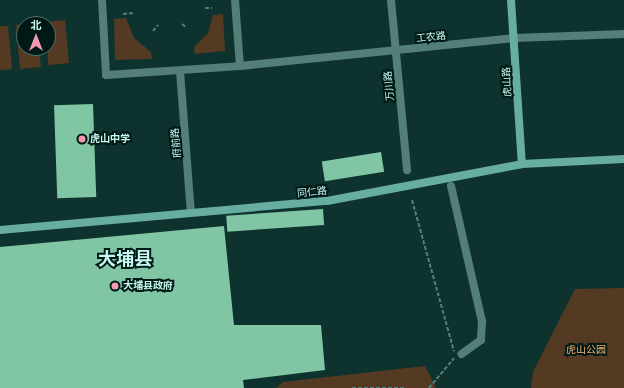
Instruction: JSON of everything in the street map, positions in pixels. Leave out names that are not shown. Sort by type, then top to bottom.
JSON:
[{"type":"main road","name":"虎山路","points":[[511,0],[515,38],[522,164]]},
{"type":"main road","name":"同仁路","points":[[0,230],[326,201],[522,164],[624,159]]},
{"type":"street","name":"工农路","points":[[102,0],[106,75],[240,66],[515,38],[624,34]]},
{"type":"street","points":[[235,0],[240,66]]},
{"type":"street","name":"万川路","points":[[391,0],[406,170]]},
{"type":"street","name":"府前路","points":[[180,71],[191,213]]},
{"type":"street","points":[[451,186],[482,321],[481,340],[462,354]]},
{"type":"path","points":[[205,8],[212,8]]},
{"type":"path","points":[[123,14],[133,13]]},
{"type":"path","points":[[182,24],[187,28]]},
{"type":"path","points":[[153,31],[158,25]]},
{"type":"path","points":[[412,200],[456,356],[429,388]]},
{"type":"path","points":[[352,388],[406,388]]},
{"type":"green space","points":[[223,14],[225,51],[195,54],[194,47],[208,33],[213,15]]},
{"type":"green space","points":[[126,18],[134,38],[151,52],[152,59],[115,60],[114,19]]},
{"type":"green space","points":[[65,20],[69,63],[48,65],[48,56],[56,56],[56,21]]},
{"type":"green space","points":[[0,26],[8,26],[12,69],[0,70]]},
{"type":"green space","points":[[19,56],[40,56],[41,67],[20,69]]},
{"type":"green space","name":"虎山公园","points":[[624,288],[624,388],[531,388],[533,372],[575,289]]},
{"type":"green space","points":[[425,366],[436,388],[276,388],[283,382]]},
{"type":"building","points":[[93,104],[96,197],[57,198],[54,105]]},
{"type":"building","points":[[381,152],[384,172],[325,181],[322,161]]},
{"type":"building","points":[[323,209],[324,225],[227,232],[226,216]]},
{"type":"building","name":"大埔县政府","points":[[224,226],[234,325],[321,325],[325,370],[243,380],[244,388],[0,388],[0,247]]},
{"type":"place","name":"虎山中学","points":[[82,139]]},
{"type":"place","name":"大埔县政府","points":[[115,286]]},
{"type":"district","name":"大埔县","points":[[125,259]]}]
